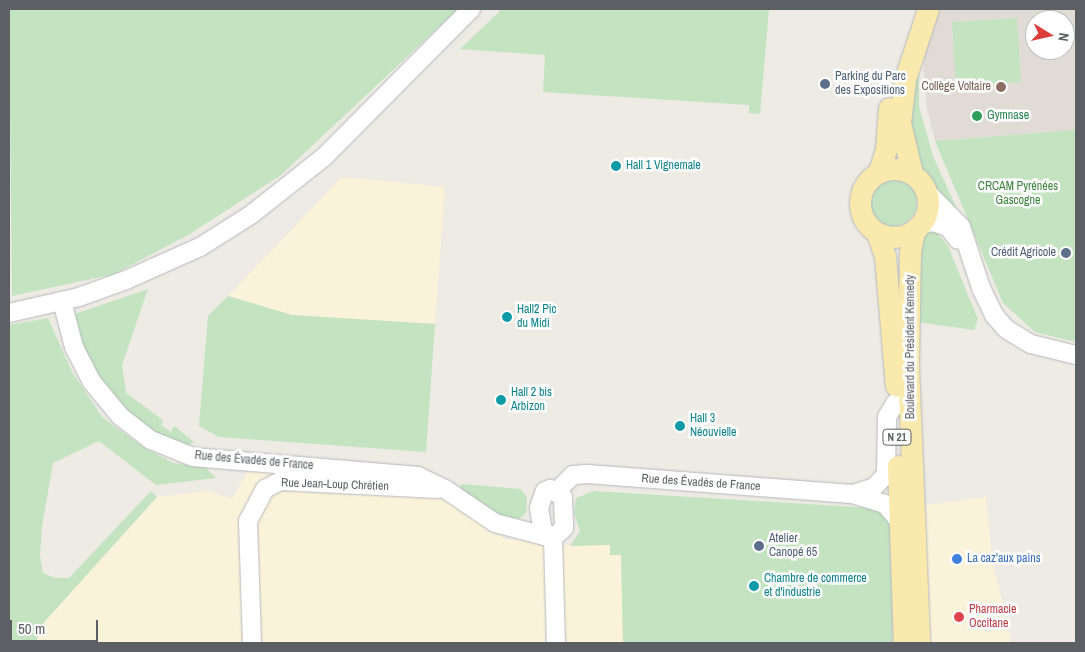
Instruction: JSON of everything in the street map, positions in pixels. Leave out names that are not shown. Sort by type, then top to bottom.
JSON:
[{"type":"main road","points":[[912,9],[901,37],[891,78],[886,149],[879,171],[863,187],[860,198],[864,219],[877,233],[900,237],[918,227],[927,211],[927,192],[912,173],[900,123],[905,79],[928,9]]},
{"type":"main road","points":[[879,171],[901,169],[912,173]]},
{"type":"main road","name":"Boulevard du Président Kennedy","points":[[918,227],[910,252],[908,365],[919,643]]},
{"type":"main road","name":"Boulevard du Président Kennedy","points":[[877,233],[885,256],[896,402],[904,643]]},
{"type":"street","points":[[9,314],[62,301],[166,264],[252,214],[324,157],[471,9]]},
{"type":"street","points":[[927,192],[957,220],[985,297],[1006,329],[1031,344],[1076,355]]},
{"type":"street","points":[[918,227],[932,222],[948,227],[967,250]]},
{"type":"street","name":"Rue des Évadés de France","points":[[62,301],[74,347],[92,382],[120,416],[151,440],[193,457],[389,472],[418,476],[445,489],[495,523],[550,537]]},
{"type":"street","name":"Rue des Évadés de France","points":[[852,494],[874,487],[886,475],[887,418],[896,402]]},
{"type":"street","name":"Rue des Évadés de France","points":[[539,508],[544,491],[557,491],[573,475],[588,474],[852,494],[885,504],[900,522]]},
{"type":"street","name":"Rue Jean-Loup Chrétien","points":[[252,643],[248,521],[265,489],[281,481],[445,489]]},
{"type":"street","points":[[550,537],[564,528],[563,497],[557,491]]},
{"type":"street","points":[[516,527],[539,508],[543,531],[550,537],[556,643]]},
{"type":"shaded area","name":"Collège Voltaire","points":[[940,9],[1076,9],[1076,130],[935,141],[927,108],[923,67],[926,44]]},
{"type":"shaded area","points":[[342,177],[445,187],[435,324],[292,315],[228,296]]},
{"type":"shaded area","points":[[254,469],[286,471],[286,489],[444,499],[507,540],[526,539],[540,546],[610,545],[621,554],[623,643],[37,643],[37,629],[157,497],[210,491],[232,499],[246,474]]},
{"type":"shaded area","points":[[986,497],[993,569],[1003,602],[1011,643],[930,643],[921,506]]},
{"type":"green space","points":[[9,9],[458,9],[281,175],[188,235],[114,274],[12,296]]},
{"type":"green space","points":[[502,9],[769,9],[760,114],[749,113],[749,105],[543,92],[545,55],[460,49]]},
{"type":"green space","points":[[1017,18],[1021,82],[956,86],[952,22]]},
{"type":"green space","points":[[919,67],[919,106],[933,156],[961,218],[937,193],[914,162],[909,142],[909,88]]},
{"type":"green space","name":"CRCAM Pyrénées Gascogne","points":[[1076,130],[1076,342],[1035,332],[1003,303],[935,141]]},
{"type":"green space","points":[[893,178],[902,180],[910,185],[915,193],[917,202],[915,211],[910,219],[902,224],[893,226],[884,224],[876,219],[871,211],[869,202],[871,193],[876,185],[884,180]]},
{"type":"green space","points":[[934,229],[948,246],[978,319],[974,330],[917,322],[920,238]]},
{"type":"green space","points":[[148,289],[122,365],[126,393],[163,420],[161,425],[171,432],[174,426],[194,442],[187,446],[161,438],[124,411],[84,353],[75,314]]},
{"type":"green space","points":[[228,296],[292,315],[435,324],[426,452],[219,437],[199,426],[208,316]]},
{"type":"green space","points":[[48,318],[72,372],[103,418],[145,448],[173,463],[205,467],[216,478],[156,485],[99,441],[53,463],[42,526],[40,555],[43,573],[55,578],[69,578],[151,491],[157,497],[38,629],[37,643],[9,643],[9,325]]},
{"type":"green space","points":[[461,484],[521,489],[527,498],[526,513],[520,518],[506,519],[460,489]]},
{"type":"green space","points":[[594,491],[872,508],[884,513],[890,526],[893,643],[623,643],[621,555],[610,555],[610,545],[570,546],[580,531],[574,513],[576,498]]},
{"type":"place","name":"Parking du Parc des Expositions","points":[[825,84]]},
{"type":"place","name":"Collège Voltaire","points":[[1001,87]]},
{"type":"place","name":"Gymnase","points":[[977,116]]},
{"type":"place","name":"Hall 1 Vignemale","points":[[616,166]]},
{"type":"place","name":"Crédit Agricole","points":[[1066,253]]},
{"type":"place","name":"Hall2 Pic du Midi","points":[[507,317]]},
{"type":"place","name":"Hall 2 bis Arbizon","points":[[501,400]]},
{"type":"place","name":"Hall 3 Néouvielle","points":[[680,426]]},
{"type":"place","name":"Atelier Canopé 65","points":[[759,546]]},
{"type":"place","name":"La caz'aux pains","points":[[957,559]]},
{"type":"place","name":"Chambre de commerce et d'industrie","points":[[754,586]]},
{"type":"place","name":"Pharmacie Occitane","points":[[959,617]]}]
